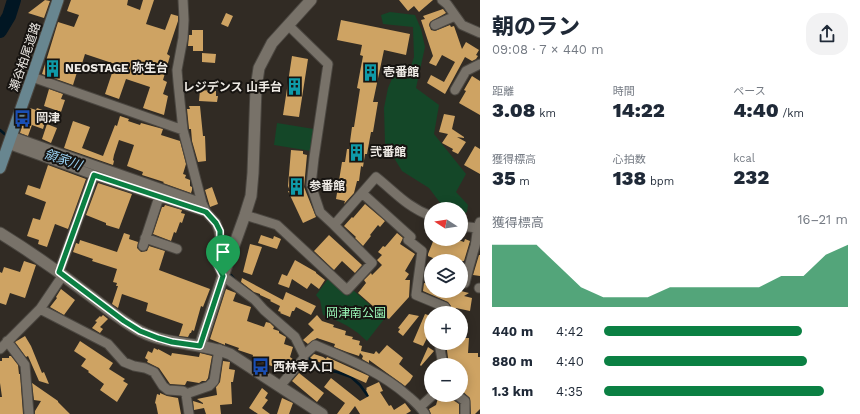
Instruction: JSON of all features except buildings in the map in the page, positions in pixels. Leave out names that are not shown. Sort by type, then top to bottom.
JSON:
[{"type":"main road","name":"瀬谷柏尾道路","points":[[0,168],[6,145],[32,77],[58,0]]},
{"type":"street","points":[[183,0],[183,38],[177,70],[183,130],[202,203],[206,212],[216,223],[220,231],[217,264],[223,276],[255,300],[264,310],[296,338],[304,355]]},
{"type":"street","points":[[200,346],[251,196],[256,88],[259,68],[272,43],[311,0]]},
{"type":"street","points":[[442,0],[447,4],[462,25],[480,33]]},
{"type":"street","points":[[435,25],[455,16]]},
{"type":"street","points":[[245,215],[276,225],[347,290],[372,263],[320,212],[311,185],[328,64],[288,25]]},
{"type":"street","points":[[455,90],[466,72],[480,64]]},
{"type":"street","points":[[32,77],[183,130]]},
{"type":"street","points":[[6,145],[202,203]]},
{"type":"street","points":[[6,145],[206,212]]},
{"type":"street","points":[[0,349],[40,309],[61,274],[94,175]]},
{"type":"street","points":[[334,225],[376,177],[398,197],[418,212],[424,214]]},
{"type":"street","points":[[362,193],[411,237],[408,240],[422,251],[416,295],[443,306]]},
{"type":"street","points":[[159,197],[144,242],[176,249]]},
{"type":"street","points":[[468,226],[478,225],[477,236],[468,268]]},
{"type":"street","points":[[1,236],[61,274],[124,321],[140,331],[172,342],[219,349],[230,354],[322,414]]},
{"type":"street","points":[[40,309],[108,344],[124,362],[154,372],[163,386],[168,390],[183,391],[186,394],[189,414]]},
{"type":"street","points":[[7,341],[25,365],[29,414]]},
{"type":"street","points":[[280,386],[303,359],[304,355],[315,345],[351,360],[396,385],[423,410]]},
{"type":"street","points":[[186,394],[209,386],[214,381],[219,349]]},
{"type":"street","points":[[465,402],[465,414]]},
{"type":"green space","points":[[390,12],[415,15],[421,29],[425,47],[416,88],[439,105],[434,134],[466,174],[456,192],[465,202],[440,202],[429,188],[402,171],[385,143],[384,108],[388,88],[397,67],[411,66],[414,57],[413,27],[383,24],[381,15]]},
{"type":"green space","points":[[277,123],[314,129],[311,151],[274,145]]},
{"type":"green space","name":"岡津南公園","points":[[328,279],[348,296],[353,290],[385,318],[367,341],[347,326],[323,315],[320,300],[316,295]]},
{"type":"waterway","points":[[0,31],[9,16],[14,0]]},
{"type":"waterway","name":"領家川","points":[[0,130],[7,136]]},
{"type":"waterway","points":[[231,275],[235,280]]},
{"type":"waterway","points":[[308,354],[309,358],[324,370],[337,372],[351,377],[360,385],[370,399]]},
{"type":"place","name":"NEOSTAGE 弥生台","points":[[52,68]]},
{"type":"place","name":"壱番館","points":[[370,72]]},
{"type":"place","name":"レジデンス 山手台","points":[[295,87]]},
{"type":"place","name":"岡津","points":[[23,118]]},
{"type":"place","name":"弐番館","points":[[357,152]]},
{"type":"place","name":"参番館","points":[[296,186]]},
{"type":"place","name":"西林寺入口","points":[[260,367]]},
{"type":"route","points":[[94,175],[206,212],[216,223],[220,231],[217,264],[223,276],[200,346],[172,342],[140,331],[124,321],[59,272],[63,266],[94,175]]}]
